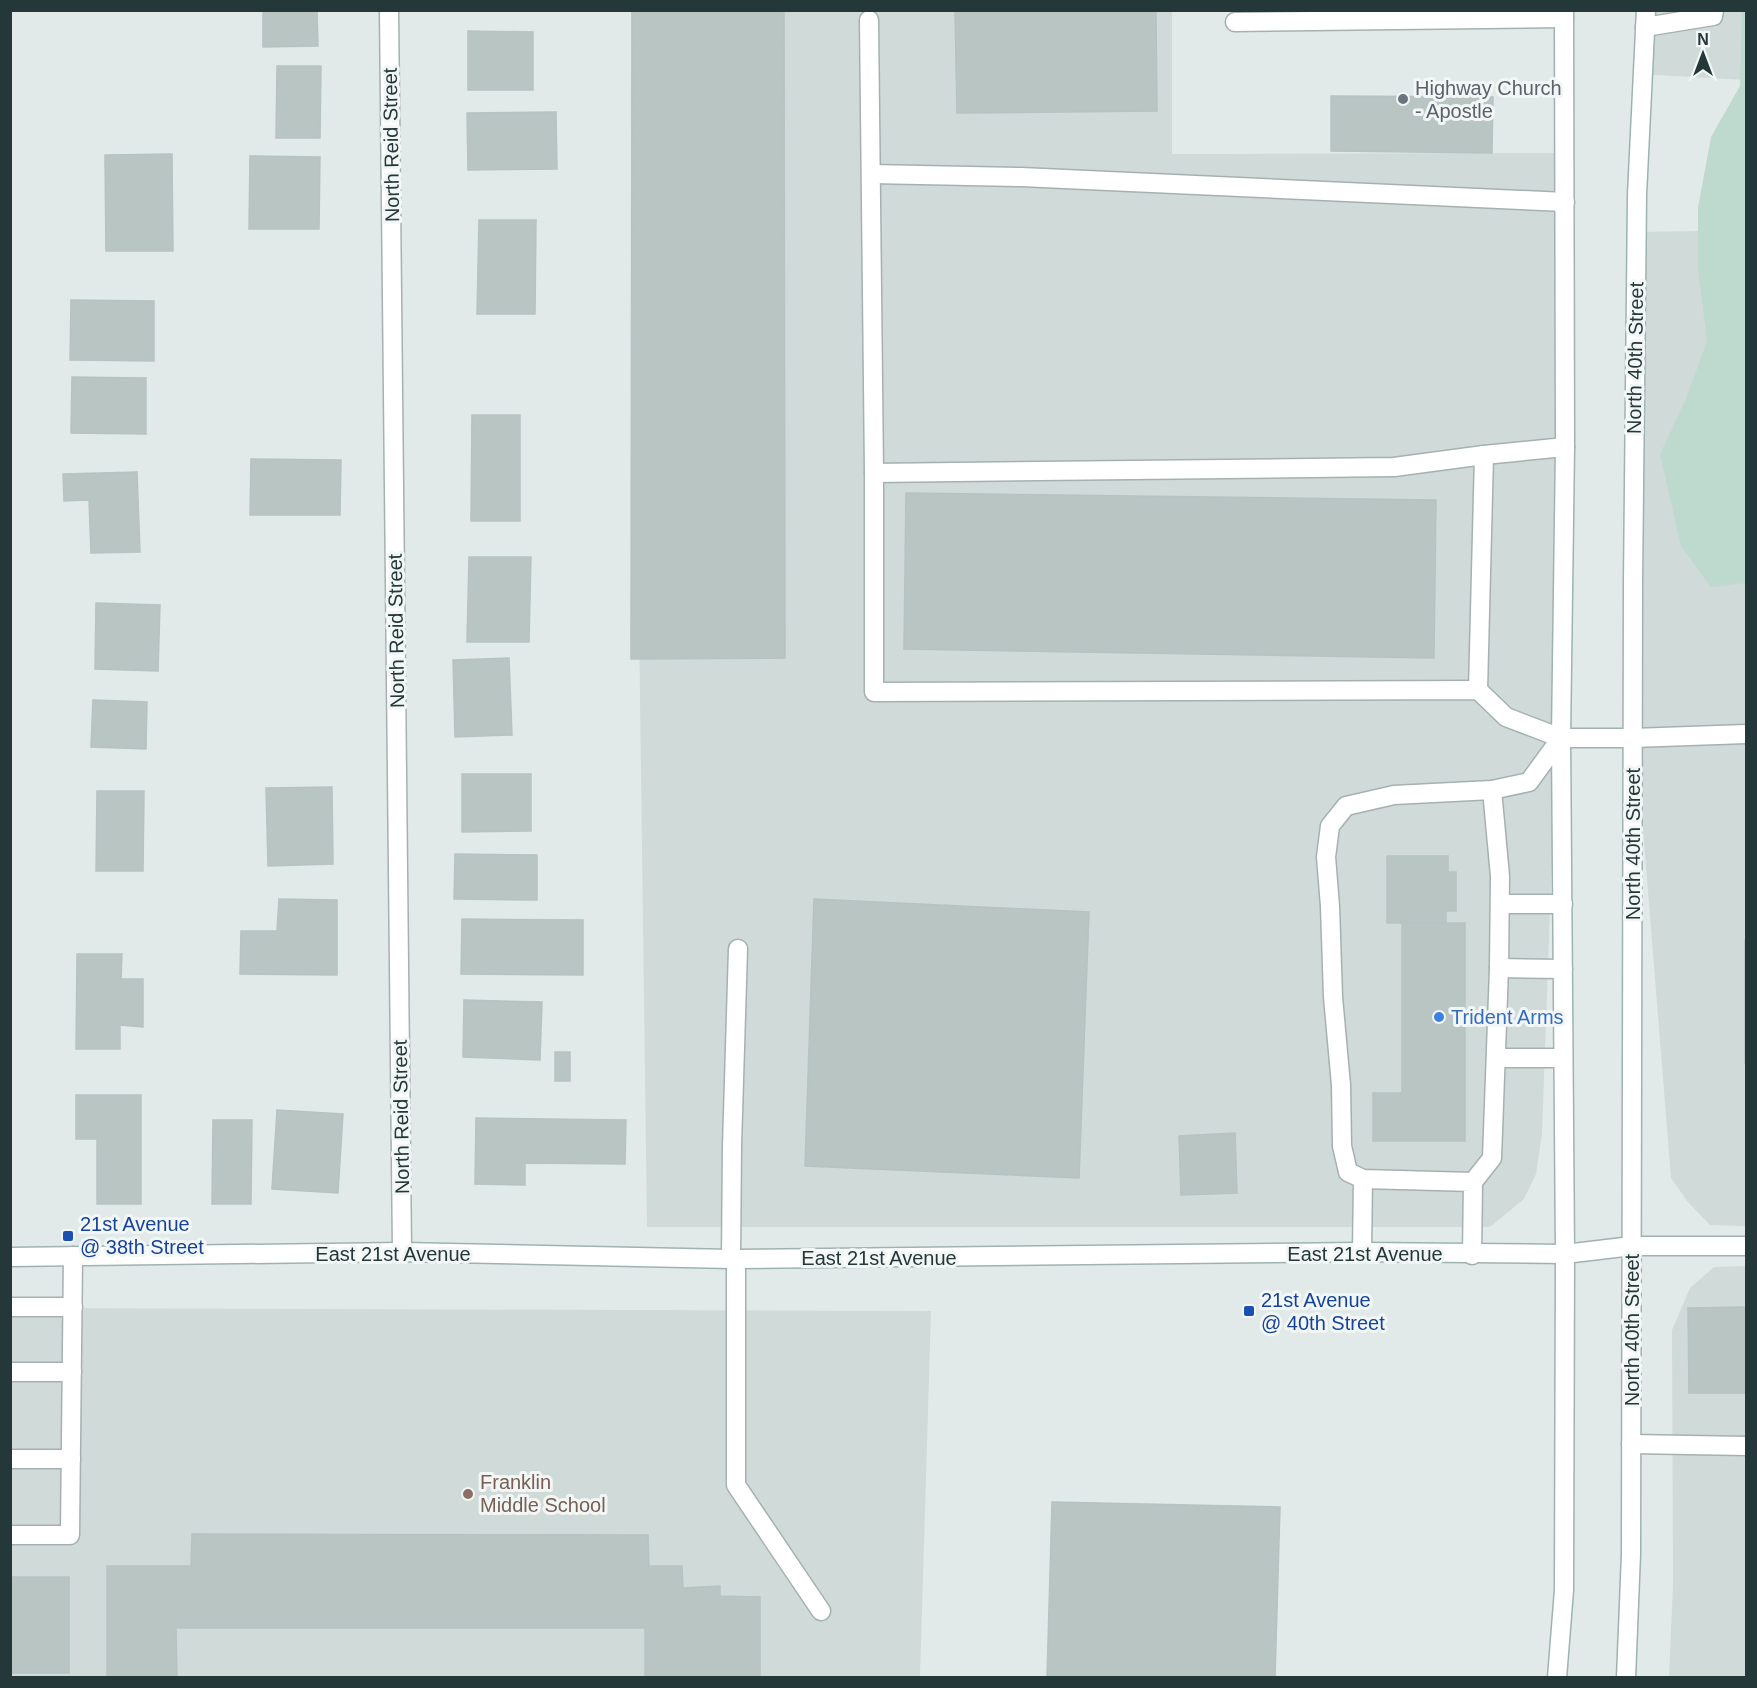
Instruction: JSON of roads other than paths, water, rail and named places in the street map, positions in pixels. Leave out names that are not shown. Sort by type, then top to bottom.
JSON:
[{"type":"main road","name":"North Reid Street","points":[[389,10],[402,1252]]},
{"type":"main road","points":[[1646,19],[1713,16],[1714,10]]},
{"type":"main road","points":[[1234,22],[1564,14],[1565,447],[1561,738],[1565,1254],[1564,1590],[1557,1677]]},
{"type":"main road","name":"North 40th Street","points":[[1626,1677],[1631,1554],[1637,195],[1646,19]]},
{"type":"main road","points":[[869,20],[874,692],[1478,690],[1506,717],[1561,738],[1746,734]]},
{"type":"main road","points":[[871,174],[1021,177],[1565,202]]},
{"type":"main road","points":[[874,473],[1394,467],[1565,447]]},
{"type":"main road","points":[[1478,690],[1484,455]]},
{"type":"main road","points":[[1473,1182],[1363,1179],[1348,1172],[1342,1146],[1341,1085],[1333,997],[1326,857],[1330,826],[1346,806],[1394,795],[1492,790],[1528,782],[1561,738]]},
{"type":"main road","points":[[1472,1255],[1473,1182],[1492,1158],[1500,876],[1492,790]]},
{"type":"main road","points":[[1500,904],[1563,904]]},
{"type":"main road","points":[[738,949],[732,1146],[736,1485],[821,1611]]},
{"type":"main road","points":[[1499,968],[1563,969]]},
{"type":"main road","points":[[1496,1058],[1563,1058]]},
{"type":"main road","points":[[1362,1252],[1363,1179]]},
{"type":"main road","name":"East 21st Avenue","points":[[10,1257],[402,1252],[734,1259],[1362,1252],[1472,1255],[1565,1254],[1632,1246],[1746,1246]]},
{"type":"main road","points":[[10,1535],[70,1535],[73,1256]]},
{"type":"main road","points":[[10,1307],[73,1307]]},
{"type":"main road","points":[[10,1372],[72,1372]]},
{"type":"main road","points":[[1631,1444],[1746,1446]]},
{"type":"main road","points":[[10,1459],[71,1458]]},
{"type":"place","name":"Highway Church - Apostle","points":[[1403,99]]},
{"type":"place","name":"Trident Arms","points":[[1439,1017]]},
{"type":"place","name":"21st Avenue @ 38th Street","points":[[68,1236]]},
{"type":"place","name":"21st Avenue @ 40th Street","points":[[1249,1311]]},
{"type":"place","name":"Franklin Middle School","points":[[468,1494]]}]
